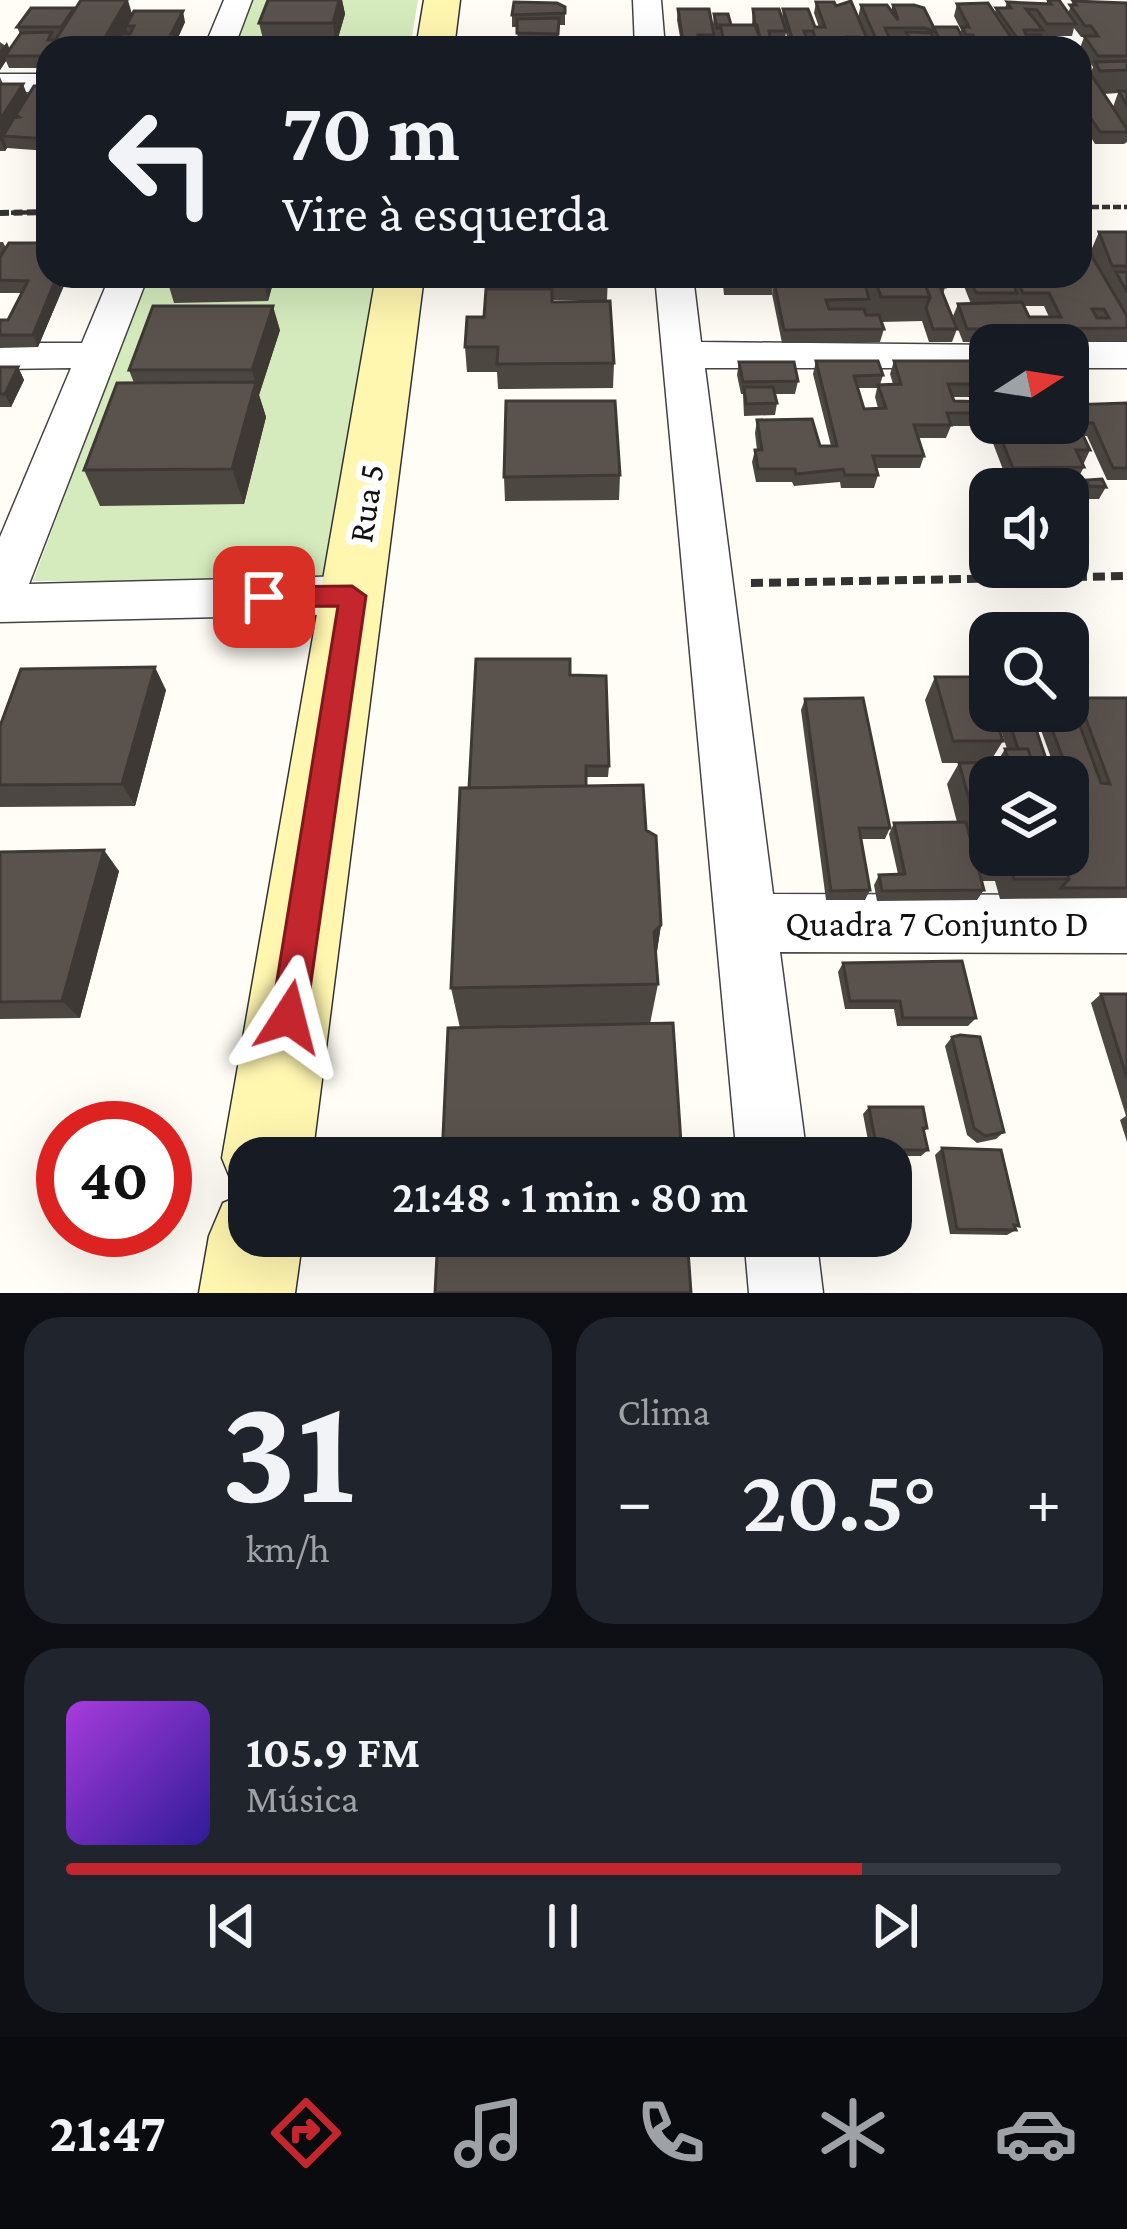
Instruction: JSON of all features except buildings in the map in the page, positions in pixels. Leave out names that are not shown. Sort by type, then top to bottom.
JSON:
[{"type":"street","points":[[224,36],[238,0]]},
{"type":"street","points":[[437,36],[442,0]]},
{"type":"street","points":[[646,0],[649,36]]},
{"type":"street","points":[[0,83],[36,83]]},
{"type":"street","points":[[124,288],[0,599],[352,596]]},
{"type":"street","name":"Rua 5","points":[[270,1137],[398,288]]},
{"type":"street","points":[[676,288],[770,1137]]},
{"type":"street","points":[[0,356],[98,355]]},
{"type":"street","points":[[684,355],[969,355]]},
{"type":"street","points":[[1089,355],[1127,355]]},
{"type":"street","name":"Quadra 7 Conjunto D","points":[[746,923],[1127,924]]},
{"type":"street","points":[[247,1293],[253,1257]]},
{"type":"street","points":[[782,1257],[786,1293]]},
{"type":"path","points":[[1092,207],[1127,207]]},
{"type":"path","points":[[0,213],[36,212]]},
{"type":"path","points":[[711,584],[1127,576]]},
{"type":"green space","points":[[250,0],[418,0],[412,36],[236,36]]},
{"type":"green space","points":[[143,288],[373,288],[327,581],[33,581]]},
{"type":"route","points":[[264,597],[352,596],[289,1017]]}]
